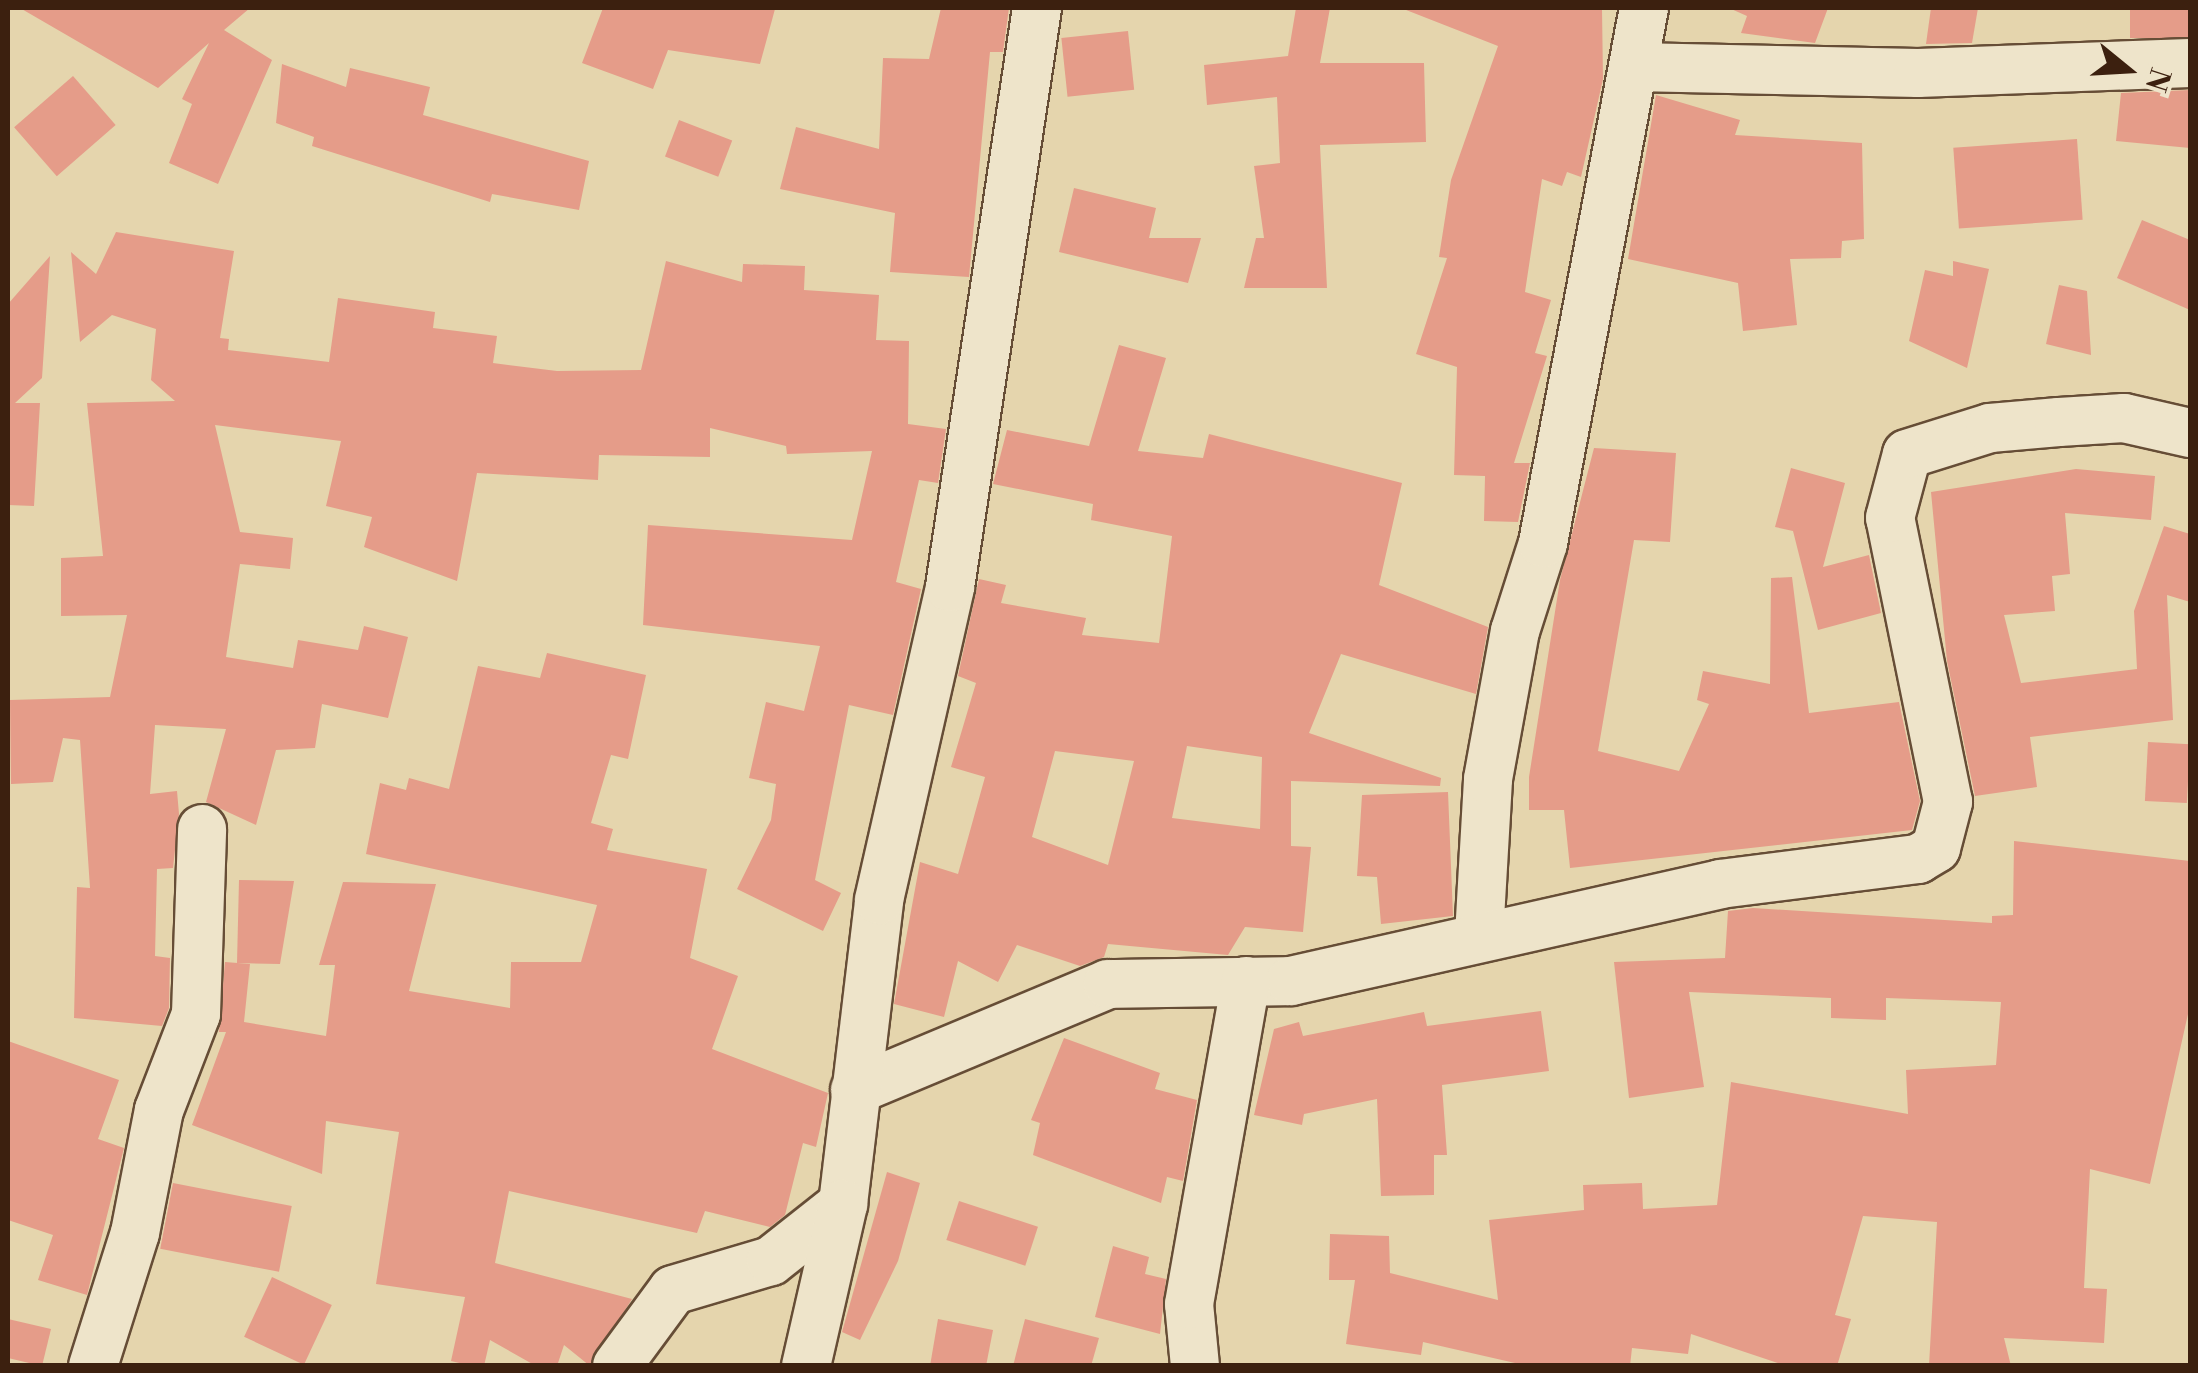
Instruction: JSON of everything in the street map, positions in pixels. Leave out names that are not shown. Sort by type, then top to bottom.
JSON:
[{"type":"street","points":[[806,1366],[843,1204],[879,900],[950,586],[1038,8]]},
{"type":"street","points":[[1479,936],[1488,779],[1644,8]]},
{"type":"street","points":[[1634,67],[1918,73],[2190,63]]},
{"type":"street","points":[[855,1090],[1108,984],[1246,981],[1393,962],[1479,936],[1720,884],[1918,859],[1936,848],[1948,802],[1890,518],[1907,454],[1990,428],[2059,422],[2124,418],[2190,433]]},
{"type":"street","points":[[93,1366],[136,1233],[159,1110],[196,1014],[202,829]]},
{"type":"street","points":[[1196,1366],[1189,1304],[1246,981]]},
{"type":"street","points":[[617,1366],[673,1290],[771,1261],[843,1204]]},
{"type":"building","points":[[20,8],[250,8],[224,30],[272,60],[218,184],[169,163],[192,104],[182,99],[209,43],[158,88]]},
{"type":"building","points":[[603,8],[775,9],[760,64],[668,50],[653,89],[582,63]]},
{"type":"building","points":[[941,8],[1009,8],[1003,52],[990,52],[969,277],[890,272],[895,213],[780,189],[796,127],[879,149],[883,58],[929,59]]},
{"type":"building","points":[[1296,8],[1330,8],[1320,63],[1424,63],[1426,142],[1320,145],[1327,288],[1244,288],[1256,238],[1264,238],[1254,166],[1280,163],[1277,97],[1207,105],[1204,65],[1288,56]]},
{"type":"building","points":[[1401,8],[1602,9],[1603,79],[1581,177],[1567,172],[1562,186],[1542,179],[1525,292],[1551,300],[1535,353],[1547,356],[1514,463],[1530,463],[1518,522],[1484,521],[1485,476],[1454,475],[1457,367],[1416,354],[1447,258],[1439,257],[1451,180],[1498,46]]},
{"type":"building","points":[[1729,8],[1828,8],[1815,43],[1741,33],[1747,16]]},
{"type":"building","points":[[1931,8],[1978,8],[1972,43],[1926,44]]},
{"type":"building","points":[[2130,8],[2190,8],[2190,38],[2130,38]]},
{"type":"building","points":[[1128,31],[1134,90],[1068,97],[1061,38]]},
{"type":"building","points":[[282,64],[346,87],[350,68],[430,87],[423,115],[589,161],[579,210],[492,194],[490,202],[312,146],[314,137],[276,123]]},
{"type":"building","points":[[73,76],[116,125],[57,176],[14,127]]},
{"type":"building","points":[[2190,90],[2190,148],[2116,141],[2121,93]]},
{"type":"building","points":[[1656,95],[1740,120],[1735,135],[1862,143],[1864,239],[1842,241],[1841,258],[1790,259],[1797,325],[1743,331],[1738,283],[1628,259]]},
{"type":"building","points":[[679,120],[732,140],[718,177],[665,156]]},
{"type":"building","points":[[2077,139],[2083,220],[1959,228],[1953,148]]},
{"type":"building","points":[[1074,188],[1156,208],[1149,238],[1201,238],[1188,283],[1059,252]]},
{"type":"building","points":[[2142,220],[2190,240],[2190,310],[2117,278]]},
{"type":"building","points":[[116,232],[234,251],[220,338],[229,339],[228,350],[329,362],[338,298],[435,312],[433,328],[497,336],[493,363],[557,371],[641,370],[666,261],[742,282],[743,264],[805,266],[804,290],[879,295],[876,340],[909,341],[908,424],[946,429],[938,483],[919,480],[896,582],[921,589],[893,715],[849,705],[815,880],[841,893],[823,931],[737,889],[771,820],[776,784],[749,778],[766,702],[804,711],[820,646],[643,625],[648,525],[852,540],[872,451],[787,454],[786,446],[710,428],[710,457],[599,455],[598,480],[477,473],[457,581],[364,547],[372,517],[326,506],[341,441],[215,425],[240,532],[293,538],[290,569],[240,564],[226,657],[293,668],[298,640],[358,650],[364,626],[408,637],[388,718],[322,704],[315,748],[276,750],[256,825],[206,802],[226,729],[155,725],[150,794],[177,791],[179,814],[173,868],[157,869],[155,956],[170,958],[169,1008],[162,1026],[74,1018],[77,887],[90,888],[80,740],[63,738],[53,782],[11,784],[10,700],[110,697],[127,615],[61,616],[61,558],[103,556],[87,403],[175,401],[151,380],[156,329],[112,315],[80,342],[71,252],[96,274]]},
{"type":"building","points":[[50,256],[42,378],[15,403],[40,403],[34,506],[8,505],[8,304]]},
{"type":"building","points":[[1953,261],[1989,269],[1967,368],[1909,341],[1925,270],[1953,276]]},
{"type":"building","points":[[2059,285],[2087,291],[2091,355],[2046,344]]},
{"type":"building","points":[[1119,345],[1166,358],[1138,451],[1203,458],[1209,434],[1402,483],[1379,585],[1488,627],[1476,694],[1341,654],[1309,733],[1441,778],[1440,786],[1291,781],[1291,846],[1311,847],[1303,932],[1245,927],[1228,955],[1108,944],[1104,957],[1080,966],[1017,945],[998,982],[958,961],[944,1017],[894,1004],[920,862],[958,874],[985,777],[951,767],[976,683],[958,676],[979,579],[1006,585],[1001,603],[1086,618],[1082,635],[1159,643],[1172,536],[1091,520],[1093,504],[993,484],[1007,430],[1089,446]],"holes":[[[1187,746],[1262,757],[1260,829],[1172,818]],[[1055,751],[1134,761],[1108,865],[1032,837]]]},
{"type":"building","points":[[1594,448],[1676,453],[1670,542],[1634,540],[1598,751],[1679,771],[1709,704],[1697,700],[1703,671],[1770,684],[1771,578],[1792,577],[1809,713],[1899,702],[1920,801],[1912,830],[1570,868],[1564,810],[1529,810],[1529,777],[1560,580]]},
{"type":"building","points":[[1791,468],[1845,483],[1823,567],[1869,555],[1881,613],[1818,630],[1793,531],[1775,527]]},
{"type":"building","points":[[2076,469],[2155,476],[2151,520],[2065,513],[2070,574],[2052,576],[2055,611],[2004,615],[2021,683],[2137,669],[2134,611],[2164,526],[2190,534],[2190,602],[2167,595],[2173,720],[2030,737],[2037,787],[1975,796],[1947,661],[1931,492]]},
{"type":"building","points":[[547,653],[646,675],[628,759],[611,755],[591,823],[613,829],[607,850],[707,869],[690,958],[738,976],[712,1049],[828,1093],[816,1147],[803,1143],[785,1215],[770,1227],[705,1211],[697,1233],[509,1191],[495,1263],[632,1299],[590,1366],[564,1345],[557,1366],[536,1366],[490,1340],[484,1366],[472,1366],[451,1361],[465,1297],[376,1284],[399,1132],[326,1121],[322,1174],[192,1125],[226,1032],[219,1032],[225,962],[250,964],[244,1022],[326,1036],[335,965],[319,965],[343,882],[436,884],[409,991],[510,1008],[511,962],[581,962],[597,905],[366,854],[380,783],[406,790],[409,778],[449,789],[478,666],[540,678]]},
{"type":"building","points":[[2148,742],[2190,744],[2187,803],[2145,801]]},
{"type":"building","points":[[1448,792],[1453,916],[1381,924],[1377,877],[1357,876],[1362,795]]},
{"type":"building","points":[[2014,841],[2190,861],[2190,1005],[2150,1184],[2090,1169],[2084,1288],[2107,1289],[2104,1343],[2004,1338],[2011,1366],[1929,1366],[1937,1222],[1863,1216],[1835,1315],[1851,1319],[1837,1366],[1787,1366],[1691,1334],[1688,1354],[1632,1348],[1630,1366],[1528,1366],[1423,1342],[1421,1355],[1346,1344],[1355,1280],[1329,1280],[1330,1234],[1389,1236],[1390,1273],[1498,1300],[1489,1220],[1584,1210],[1583,1185],[1642,1183],[1643,1209],[1717,1205],[1731,1082],[1908,1114],[1906,1070],[1996,1065],[2001,1002],[1886,998],[1886,1020],[1831,1018],[1831,998],[1689,992],[1704,1087],[1629,1098],[1614,962],[1725,958],[1728,911],[1753,908],[1992,923],[1992,916],[2013,915]]},
{"type":"building","points":[[239,880],[294,881],[280,964],[237,963]]},
{"type":"building","points":[[1541,1011],[1549,1071],[1442,1085],[1447,1155],[1434,1155],[1434,1195],[1381,1196],[1377,1099],[1304,1114],[1302,1125],[1254,1115],[1274,1029],[1299,1022],[1303,1036],[1424,1012],[1427,1026]]},
{"type":"building","points":[[1064,1038],[1160,1073],[1155,1089],[1197,1100],[1183,1181],[1167,1177],[1161,1203],[1033,1155],[1040,1123],[1031,1120]]},
{"type":"building","points":[[8,1041],[119,1080],[98,1139],[124,1148],[87,1295],[38,1280],[53,1235],[8,1220]]},
{"type":"building","points":[[887,1172],[920,1183],[898,1261],[860,1340],[842,1332]]},
{"type":"building","points":[[173,1183],[292,1206],[279,1272],[160,1249]]},
{"type":"building","points":[[959,1201],[1038,1227],[1025,1266],[946,1240]]},
{"type":"building","points":[[1113,1246],[1149,1257],[1145,1274],[1166,1279],[1160,1334],[1095,1317]]},
{"type":"building","points":[[272,1277],[332,1305],[304,1365],[244,1337]]},
{"type":"building","points":[[8,1319],[51,1329],[42,1366],[8,1358]]},
{"type":"building","points":[[938,1319],[993,1330],[986,1366],[930,1366]]},
{"type":"building","points":[[1025,1319],[1099,1338],[1091,1366],[1013,1366]]}]
